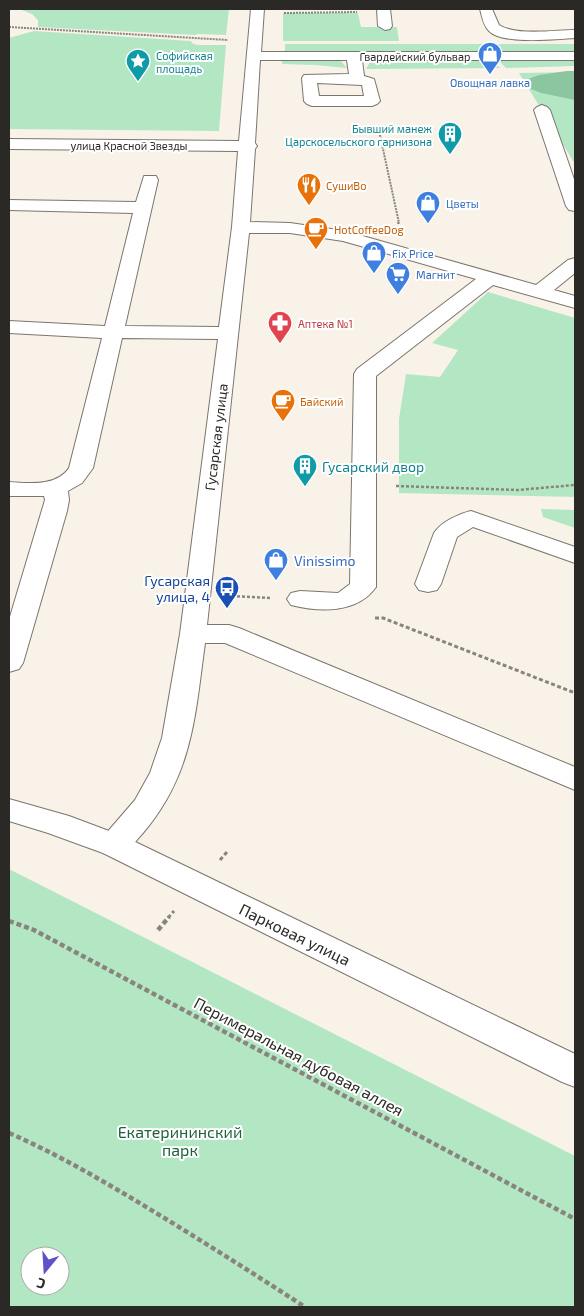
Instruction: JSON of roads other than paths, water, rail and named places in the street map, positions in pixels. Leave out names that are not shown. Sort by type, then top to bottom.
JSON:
[{"type":"street","name":"Гусарская улица","points":[[114,845],[147,807],[165,773],[177,738],[193,634],[241,227],[249,146],[258,9]]},
{"type":"street","points":[[486,9],[497,31],[515,34],[575,34]]},
{"type":"street","points":[[383,10],[384,26]]},
{"type":"street","name":"Гвардейский бульвар","points":[[254,56],[575,56]]},
{"type":"street","points":[[354,56],[357,79]]},
{"type":"street","points":[[309,78],[357,79],[369,82],[372,101],[312,101],[309,78]]},
{"type":"street","points":[[542,110],[575,206]]},
{"type":"street","name":"улица Красной Звезды","points":[[9,144],[249,146]]},
{"type":"street","points":[[9,489],[28,490],[56,487],[72,480],[81,468],[112,332],[150,180]]},
{"type":"street","points":[[9,205],[143,208]]},
{"type":"street","points":[[241,227],[290,228],[345,236],[574,300]]},
{"type":"street","points":[[540,291],[575,264]]},
{"type":"street","points":[[300,599],[343,601],[363,588],[365,374],[491,277]]},
{"type":"street","points":[[9,327],[112,332],[228,333]]},
{"type":"street","points":[[9,663],[55,511],[57,500],[56,487]]},
{"type":"street","points":[[428,584],[446,533],[471,518],[575,555]]},
{"type":"street","points":[[193,634],[229,634],[575,779]]},
{"type":"street","name":"Парковая улица","points":[[9,810],[58,824],[114,845],[575,1071]]},
{"type":"place","name":"Овощная лавка","points":[[490,75]]},
{"type":"place","name":"Софийская площадь","points":[[138,82]]},
{"type":"place","name":"Бывший манеж Царскосельского гарнизона","points":[[450,155]]},
{"type":"place","name":"СушиВо","points":[[309,206]]},
{"type":"place","name":"Цветы","points":[[428,224]]},
{"type":"place","name":"HotCoffeeDog","points":[[316,250]]},
{"type":"place","name":"Fix Price","points":[[374,274]]},
{"type":"place","name":"Магнит","points":[[398,295]]},
{"type":"place","name":"Аптека №1","points":[[280,344]]},
{"type":"place","name":"Байский","points":[[283,422]]},
{"type":"place","name":"Гусарский двор","points":[[305,487]]},
{"type":"place","name":"Vinissimo","points":[[276,581]]},
{"type":"place","name":"Гусарская улица, 4","points":[[227,609]]},
{"type":"park label","name":"Екатерининский парк","points":[[180,1140]]}]
